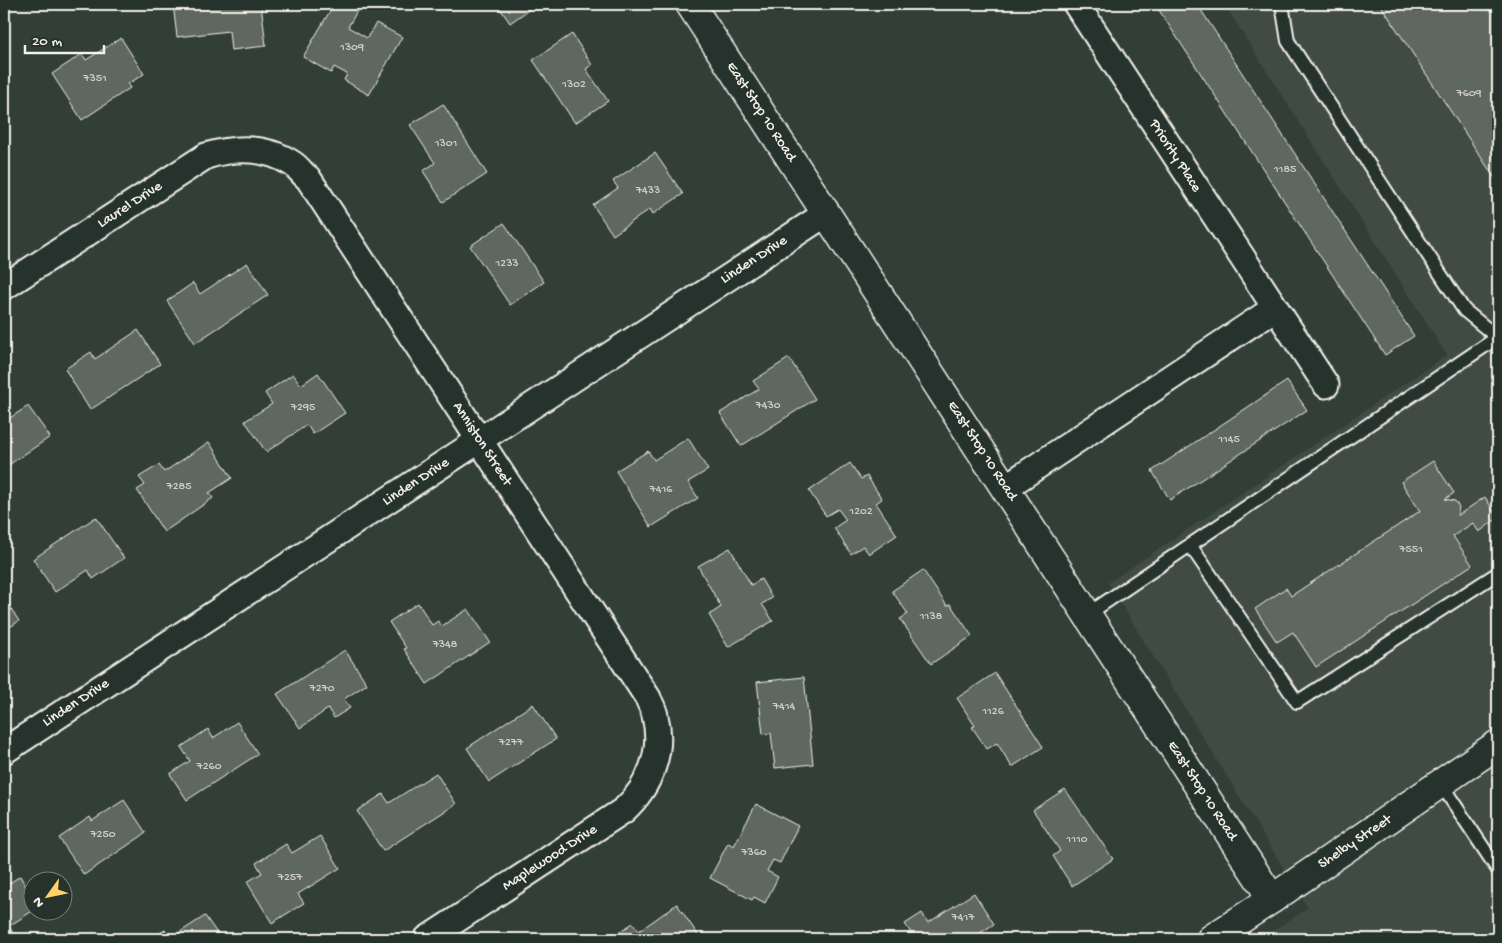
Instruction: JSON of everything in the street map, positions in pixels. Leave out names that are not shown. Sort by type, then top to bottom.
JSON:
[{"type":"street","name":"East Stop 10 Road","points":[[690,4],[1006,487],[1272,899]]},
{"type":"street","name":"Priority Place","points":[[1076,4],[1326,385]]},
{"type":"street","name":"Laurel Drive","points":[[4,287],[206,156],[232,150],[253,149],[266,152]]},
{"type":"street","name":"Anniston Street","points":[[266,152],[277,155],[292,163],[308,178],[648,698],[656,718],[658,732],[655,761]]},
{"type":"street","name":"Linden Drive","points":[[4,751],[827,213]]},
{"type":"street","points":[[1006,487],[1275,308]]},
{"type":"street","name":"Shelby Street","points":[[1211,939],[1498,744]]},
{"type":"street","name":"Maplewood Drive","points":[[427,939],[624,810],[637,798],[650,777],[655,761]]},
{"type":"lane","points":[[1088,614],[1498,338],[1464,310],[1288,41],[1282,4]]},
{"type":"lane","points":[[1190,545],[1297,702],[1498,572]]},
{"type":"lane","points":[[1441,784],[1498,870]]},
{"type":"shaded area","points":[[1224,4],[1498,4],[1498,939],[1260,939],[1308,908],[1108,583],[1447,355]]},
{"type":"building","points":[[173,4],[261,4],[266,46],[231,50],[229,31],[177,37]]},
{"type":"building","points":[[334,4],[344,4],[357,11],[348,27],[367,38],[376,23],[402,37],[369,95],[344,80],[347,74],[334,67],[331,73],[303,57]]},
{"type":"building","points":[[497,4],[537,4],[510,23]]},
{"type":"building","points":[[1155,4],[1197,4],[1414,336],[1385,355]]},
{"type":"building","points":[[1380,4],[1498,4],[1498,183]]},
{"type":"building","points":[[572,34],[592,65],[586,69],[608,101],[575,123],[533,60]]},
{"type":"building","points":[[121,38],[144,74],[128,84],[130,88],[82,120],[52,74],[82,54],[86,60]]},
{"type":"building","points":[[443,104],[487,174],[443,202],[423,171],[435,163],[410,125]]},
{"type":"building","points":[[655,153],[683,194],[653,214],[650,209],[613,235],[593,205],[618,188],[613,181]]},
{"type":"building","points":[[504,223],[544,282],[510,305],[470,246]]},
{"type":"building","points":[[247,263],[268,295],[195,343],[167,301],[193,283],[200,294]]},
{"type":"building","points":[[138,330],[160,364],[90,410],[65,369],[91,352],[95,359]]},
{"type":"building","points":[[789,358],[815,399],[741,446],[720,413],[759,389],[753,381]]},
{"type":"building","points":[[318,373],[345,413],[313,434],[307,425],[266,452],[245,421],[272,404],[265,393],[293,374],[301,385]]},
{"type":"building","points":[[1287,381],[1307,410],[1170,500],[1152,471]]},
{"type":"building","points":[[28,406],[50,437],[4,468],[4,422]]},
{"type":"building","points":[[688,438],[708,470],[688,482],[698,498],[651,527],[616,471],[648,451],[654,460]]},
{"type":"building","points":[[209,442],[232,478],[209,493],[213,498],[164,532],[137,490],[145,485],[139,477],[159,465],[164,472]]},
{"type":"building","points":[[1433,461],[1454,493],[1445,499],[1455,501],[1459,507],[1457,516],[1485,497],[1498,518],[1479,532],[1473,523],[1453,536],[1472,565],[1316,667],[1293,632],[1277,642],[1255,609],[1286,588],[1291,596],[1420,511],[1401,482]]},
{"type":"building","points":[[850,463],[861,479],[867,476],[882,499],[876,503],[897,535],[869,554],[863,546],[851,554],[834,528],[846,520],[838,509],[826,516],[809,491]]},
{"type":"building","points":[[96,517],[124,558],[93,579],[88,570],[55,592],[33,559]]},
{"type":"building","points":[[730,548],[751,585],[761,579],[772,598],[762,604],[773,621],[728,647],[709,615],[721,607],[698,566]]},
{"type":"building","points":[[923,570],[947,606],[950,604],[972,636],[931,664],[900,619],[908,614],[892,591]]},
{"type":"building","points":[[4,598],[19,621],[4,631]]},
{"type":"building","points":[[418,603],[432,625],[438,621],[442,626],[468,609],[490,642],[427,684],[389,622]]},
{"type":"building","points":[[345,650],[367,684],[344,699],[350,708],[334,718],[328,709],[300,728],[277,694]]},
{"type":"building","points":[[995,673],[1043,747],[1012,767],[997,743],[987,749],[972,727],[975,726],[957,698]]},
{"type":"building","points":[[804,677],[813,764],[775,768],[771,733],[763,734],[757,682]]},
{"type":"building","points":[[533,704],[556,739],[489,782],[467,748]]},
{"type":"building","points":[[237,722],[258,754],[187,800],[170,774],[190,761],[181,747],[208,729],[213,738]]},
{"type":"building","points":[[436,773],[456,804],[383,851],[357,811],[383,794],[389,803]]},
{"type":"building","points":[[1065,789],[1113,859],[1072,886],[1053,856],[1060,851],[1033,810]]},
{"type":"building","points":[[124,800],[146,833],[84,875],[59,838],[90,817],[92,821]]},
{"type":"building","points":[[756,804],[798,826],[780,863],[773,860],[767,871],[778,877],[765,903],[754,897],[752,900],[710,878],[728,843],[734,846]]},
{"type":"building","points":[[320,836],[340,868],[298,894],[304,903],[272,923],[247,882],[262,873],[256,863],[286,844],[292,853]]},
{"type":"building","points":[[20,876],[22,880],[22,918],[9,926],[16,938],[4,939],[4,887]]},
{"type":"building","points":[[974,893],[994,924],[971,939],[907,939],[906,937],[911,933],[905,924],[922,913],[928,923]]},
{"type":"building","points":[[677,904],[698,935],[692,939],[609,939],[633,923],[639,931]]},
{"type":"building","points":[[205,916],[221,939],[152,938],[165,930],[171,938]]}]
